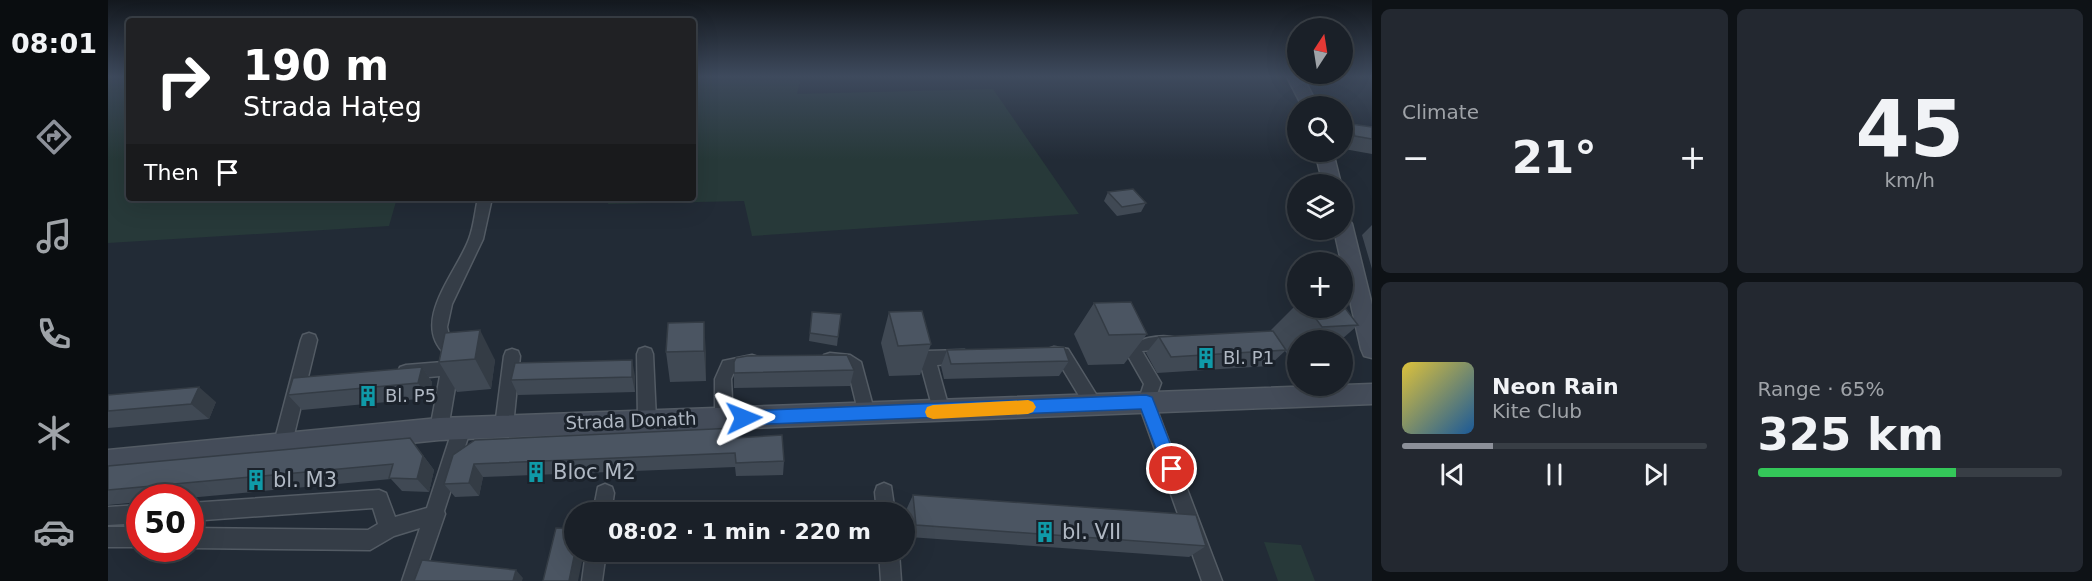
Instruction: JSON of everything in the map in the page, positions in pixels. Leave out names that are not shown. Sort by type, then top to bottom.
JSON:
[{"type":"main road","points":[[1346,240],[1372,349]]},
{"type":"main road","name":"Strada Donath","points":[[108,462],[283,443],[504,426],[941,412],[1372,394]]},
{"type":"street","points":[[412,581],[436,514],[451,429],[450,368],[453,352],[442,343],[439,327],[444,304],[476,239],[484,201]]},
{"type":"street","points":[[1121,330],[1153,383],[1146,402],[1212,581]]},
{"type":"street","points":[[283,443],[304,382],[309,340]]},
{"type":"street","points":[[1144,345],[1189,342]]},
{"type":"street","points":[[645,354],[647,420]]},
{"type":"street","points":[[1039,355],[1062,354],[1093,404]]},
{"type":"street","points":[[504,426],[512,356]]},
{"type":"street","points":[[941,412],[927,358],[983,356]]},
{"type":"street","points":[[814,360],[844,361],[855,367],[866,414]]},
{"type":"street","points":[[724,419],[723,379],[729,366],[770,362]]},
{"type":"street","points":[[392,374],[450,368]]},
{"type":"street","points":[[884,492],[885,502]]},
{"type":"street","points":[[604,502],[605,493]]},
{"type":"street","points":[[204,511],[379,499],[389,528]]},
{"type":"street","points":[[204,538],[370,540],[389,528],[436,514]]},
{"type":"street","points":[[108,516],[126,515]]},
{"type":"street","points":[[108,537],[126,537]]},
{"type":"street","points":[[592,581],[595,562]]},
{"type":"street","points":[[890,562],[891,581]]},
{"type":"shaded area","points":[[108,104],[126,104],[126,201],[396,201],[389,226],[108,243]]},
{"type":"shaded area","points":[[696,104],[1003,104],[1079,214],[752,236],[744,201],[608,204],[608,201],[696,201]]},
{"type":"shaded area","points":[[1264,542],[1301,545],[1315,581],[1278,581]]},
{"type":"building","points":[[1353,124],[1372,127],[1372,139],[1355,136]]},
{"type":"building","points":[[1133,189],[1146,203],[1122,207],[1108,192]]},
{"type":"building","points":[[1131,302],[1147,334],[1109,335],[1094,303]]},
{"type":"building","points":[[922,311],[931,344],[898,346],[889,312]]},
{"type":"building","points":[[812,312],[841,314],[838,337],[810,333]]},
{"type":"building","points":[[1315,318],[1353,318],[1358,325],[1322,327]]},
{"type":"building","points":[[704,322],[704,351],[666,352],[668,323]]},
{"type":"building","points":[[480,330],[475,359],[439,362],[445,333]]},
{"type":"building","points":[[1273,331],[1286,350],[1171,357],[1159,337]]},
{"type":"building","points":[[1064,347],[1069,361],[951,364],[947,350]]},
{"type":"building","points":[[847,355],[854,370],[734,373],[736,358],[747,356]]},
{"type":"building","points":[[632,360],[632,377],[511,380],[515,363]]},
{"type":"building","points":[[422,367],[418,383],[288,395],[293,378]]},
{"type":"building","points":[[199,387],[191,404],[108,411],[108,395]]},
{"type":"building","points":[[735,428],[736,438],[782,435],[784,461],[736,463],[735,453],[474,464],[469,483],[444,484],[453,455],[475,440]]},
{"type":"building","points":[[410,438],[423,456],[417,479],[389,478],[393,464],[174,484],[126,484],[126,488],[108,490],[108,466]]},
{"type":"building","points":[[913,495],[1196,515],[1206,546],[916,525]]},
{"type":"building","points":[[556,528],[564,528],[564,562],[573,562],[569,581],[543,581]]},
{"type":"building","points":[[422,560],[516,570],[513,581],[414,581]]},
{"type":"slow traffic","points":[[933,412],[1028,407]]},
{"type":"place","name":"Bl. P1","points":[[1206,358]]},
{"type":"place","name":"Bl. P5","points":[[368,396]]},
{"type":"place","name":"Bloc M2","points":[[536,472]]},
{"type":"place","name":"bl. M3","points":[[256,480]]},
{"type":"place","name":"bl. VII","points":[[1045,532]]},
{"type":"route","points":[[744,418],[941,412],[1146,402],[1172,469]]}]
